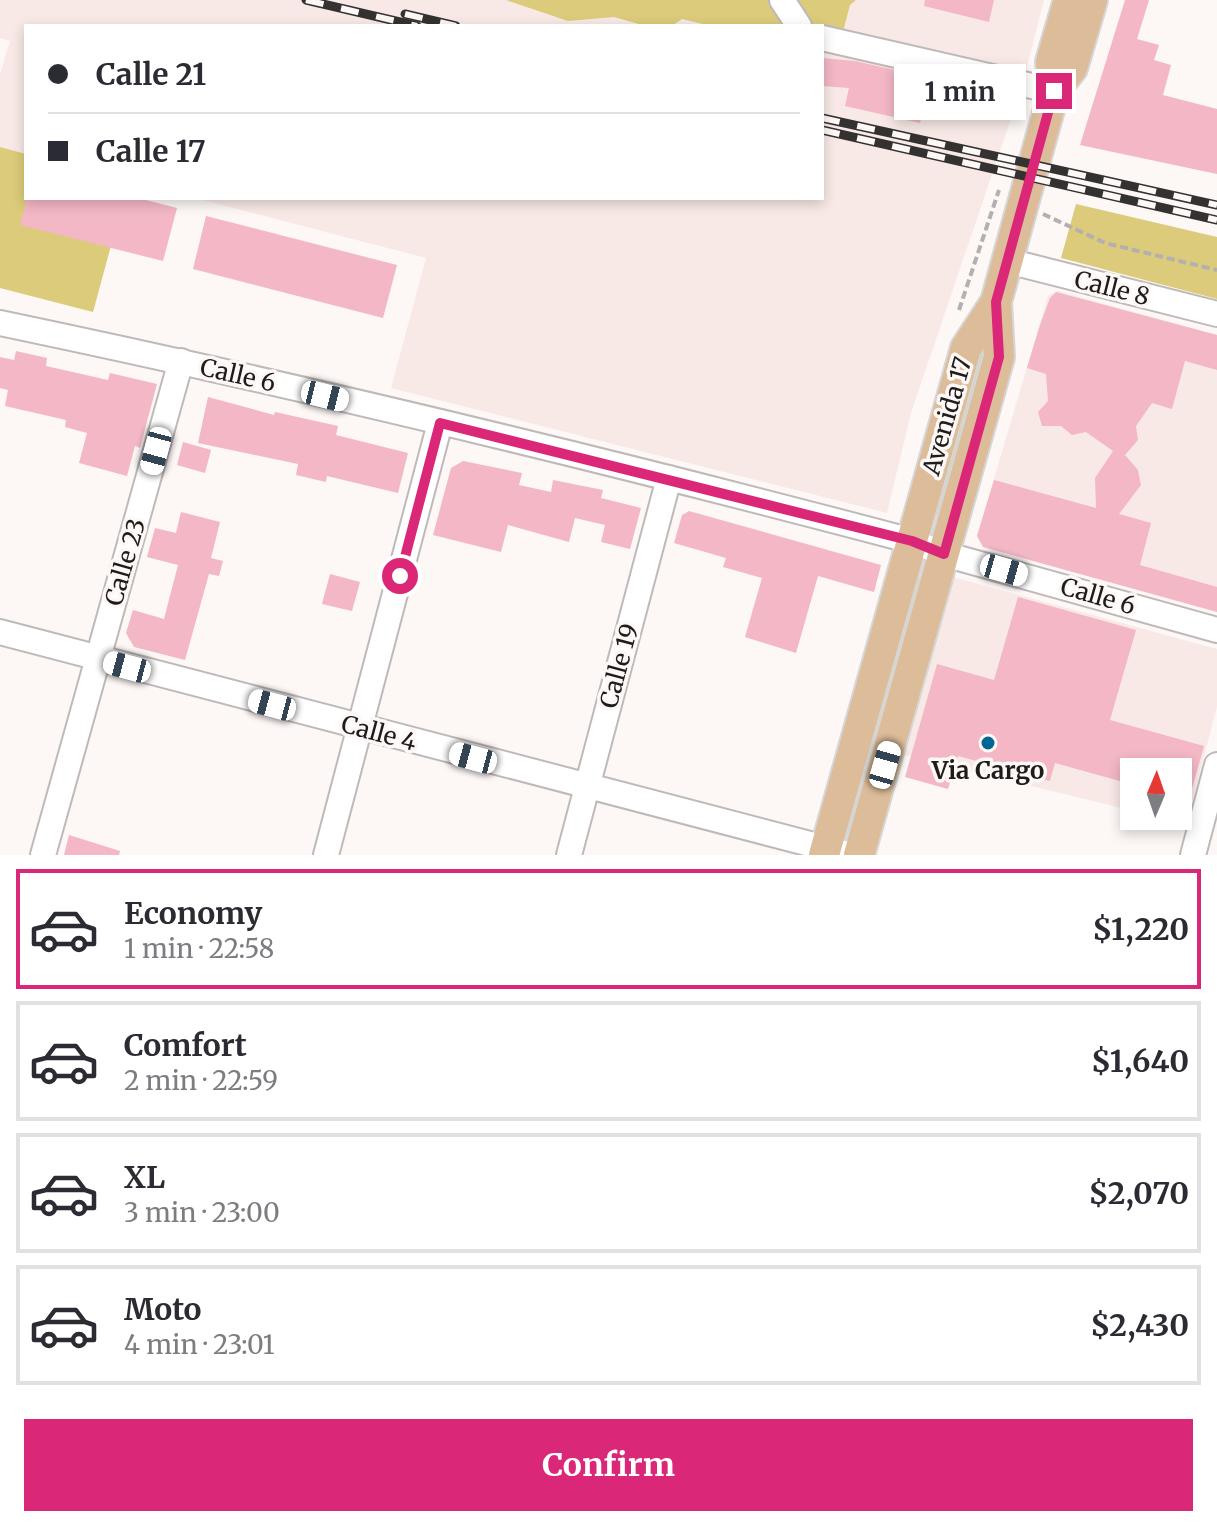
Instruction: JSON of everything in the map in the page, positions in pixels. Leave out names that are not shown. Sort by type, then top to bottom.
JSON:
[{"type":"main road","points":[[1054,91],[1051,62],[1069,0]]},
{"type":"main road","points":[[996,302],[1008,261],[1011,196],[1054,91],[1072,68],[1092,0]]},
{"type":"main road","name":"Avenida 17","points":[[834,853],[912,541],[966,348],[996,302]]},
{"type":"main road","name":"Avenida 17","points":[[859,855],[999,357],[996,302]]},
{"type":"street","points":[[782,0],[798,24]]},
{"type":"street","points":[[824,38],[1054,91]]},
{"type":"street","name":"Calle 8","points":[[1008,261],[1217,314]]},
{"type":"street","name":"Calle 6","points":[[0,323],[181,361],[669,478],[912,541],[944,554],[1217,630]]},
{"type":"street","name":"Calle 23","points":[[43,855],[181,361]]},
{"type":"street","points":[[326,855],[440,423]]},
{"type":"street","name":"Calle 19","points":[[569,855],[669,478]]},
{"type":"street","name":"Calle 4","points":[[0,632],[834,853]]},
{"type":"street","points":[[1193,855],[1217,765]]},
{"type":"path","points":[[958,312],[1011,196],[1105,243],[1217,270]]},
{"type":"shaded area","points":[[0,0],[600,0],[702,24],[24,24],[24,153],[0,147],[0,74],[10,41],[0,38]]},
{"type":"shaded area","points":[[506,0],[856,0],[850,5],[837,55],[824,52],[824,24],[703,24],[682,19],[675,24],[639,24],[614,17],[568,21]]},
{"type":"shaded area","points":[[851,0],[1044,0],[1023,83],[911,413],[887,513],[391,388],[426,258],[203,200],[824,200],[824,52],[837,55]]},
{"type":"shaded area","points":[[0,147],[24,153],[24,200],[123,200],[93,312],[0,288]]},
{"type":"shaded area","points":[[1076,204],[1217,237],[1217,299],[1061,258]]},
{"type":"shaded area","points":[[1058,291],[1217,335],[1217,612],[977,536],[1048,296]]},
{"type":"shaded area","points":[[978,352],[986,354],[941,516],[933,514]]},
{"type":"shaded area","points":[[916,577],[923,579],[851,836],[843,834]]},
{"type":"shaded area","points":[[953,577],[1217,649],[1217,707],[1192,801],[1192,758],[1120,758],[1120,808],[901,754]]},
{"type":"building","points":[[925,0],[994,0],[989,22],[924,6]]},
{"type":"building","points":[[1125,0],[1149,0],[1137,39],[1159,45],[1154,60],[1171,65],[1163,95],[1217,109],[1217,174],[1080,145]]},
{"type":"building","points":[[824,58],[855,61],[930,78],[920,123],[845,106],[849,88],[824,86]]},
{"type":"building","points":[[26,200],[146,200],[177,208],[163,261],[20,225]]},
{"type":"building","points":[[206,216],[397,265],[383,318],[193,269]]},
{"type":"building","points":[[1056,292],[1217,335],[1217,370],[1185,361],[1172,409],[1152,403],[1136,426],[1138,440],[1125,455],[1138,470],[1141,485],[1119,514],[1151,523],[1140,565],[1217,587],[1217,612],[983,547],[977,536],[994,480],[1096,508],[1095,478],[1113,451],[1086,432],[1072,435],[1061,426],[1042,426],[1038,412],[1048,401],[1046,374],[1027,368],[1050,298]]},
{"type":"building","points":[[16,351],[47,358],[46,366],[108,380],[110,373],[157,384],[140,448],[135,446],[127,476],[79,463],[87,433],[65,427],[66,420],[5,406],[8,390],[0,388],[0,357],[14,360]]},
{"type":"building","points":[[208,397],[274,415],[275,412],[338,426],[336,435],[408,453],[398,493],[327,476],[326,482],[296,475],[298,464],[198,443]]},
{"type":"building","points":[[183,442],[211,450],[205,473],[177,465]]},
{"type":"building","points":[[463,461],[522,473],[519,485],[551,492],[553,480],[603,490],[601,498],[641,508],[630,549],[601,542],[605,525],[575,518],[569,542],[508,525],[501,552],[433,535],[451,468]]},
{"type":"building","points":[[689,511],[881,565],[874,592],[818,576],[796,653],[745,637],[762,578],[723,567],[726,558],[674,543],[682,515]]},
{"type":"building","points":[[181,512],[220,522],[211,558],[223,561],[219,576],[209,574],[185,660],[134,647],[126,633],[133,610],[164,619],[178,565],[147,557],[155,528],[176,533]]},
{"type":"building","points":[[330,574],[360,582],[352,611],[322,604]]},
{"type":"building","points":[[1018,597],[1136,630],[1110,720],[1204,746],[1192,789],[1192,758],[1120,758],[1120,781],[1055,763],[1050,781],[958,756],[948,789],[905,777],[937,664],[994,680]]},
{"type":"building","points":[[69,835],[120,851],[119,855],[64,855]]},
{"type":"railway","points":[[306,0],[408,24]]},
{"type":"railway","points":[[405,14],[448,24]]},
{"type":"railway","points":[[824,118],[1217,205]]},
{"type":"railway","points":[[824,130],[1217,220]]},
{"type":"place","name":"Via Cargo","points":[[988,743]]},
{"type":"route","points":[[400,576],[440,423],[912,541],[944,554],[999,357],[996,302],[1054,91]]}]
